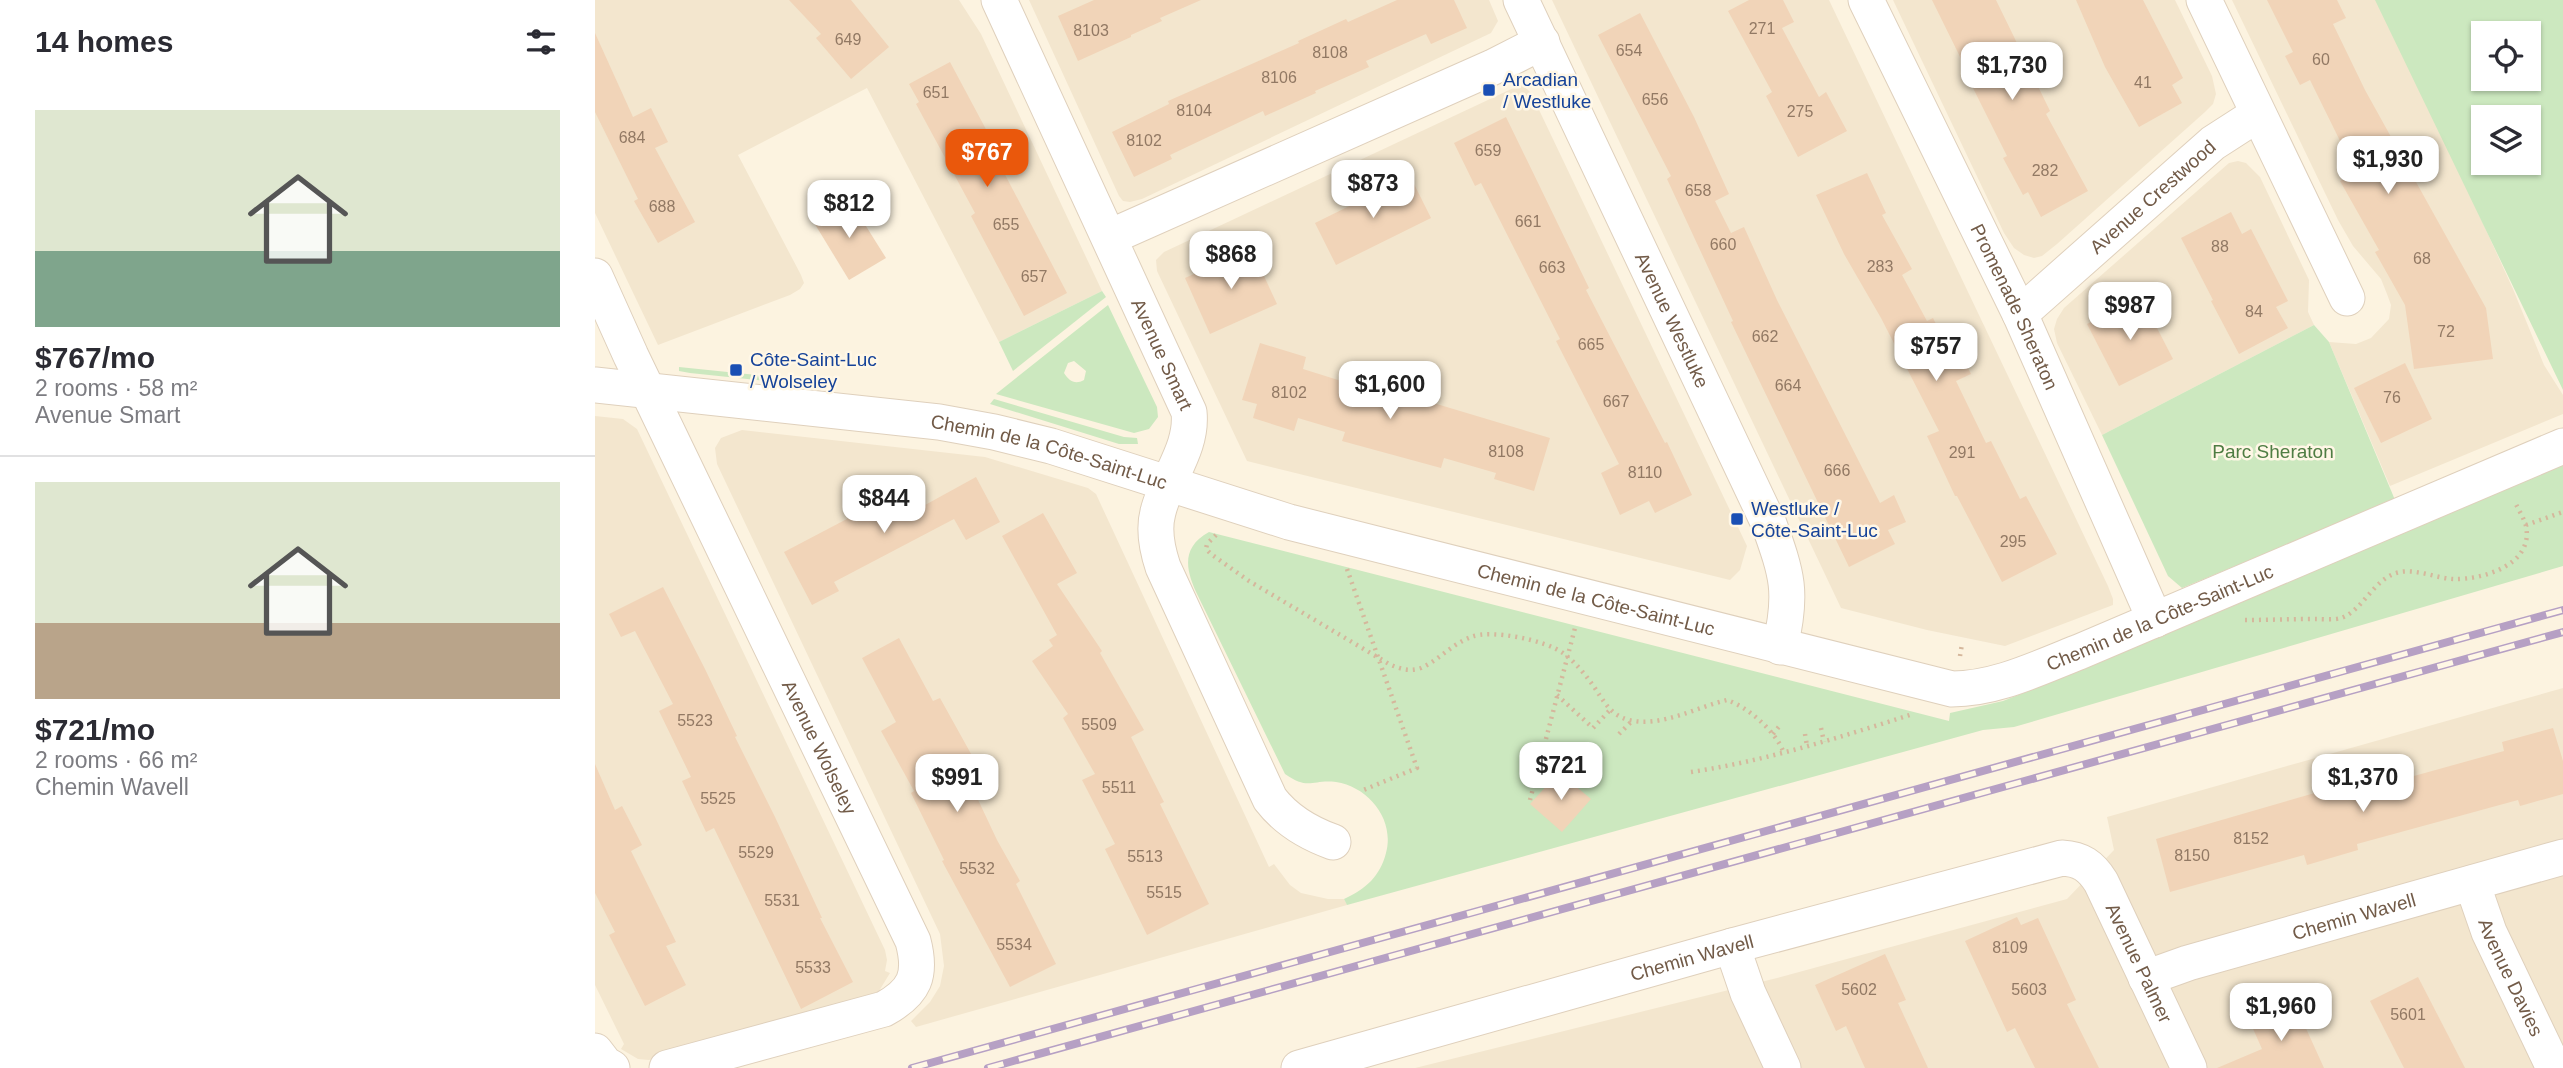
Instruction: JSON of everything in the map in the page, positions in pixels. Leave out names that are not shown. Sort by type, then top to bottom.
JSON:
[{"type":"street","name":"Avenue Smart","points":[[999,0],[1189,412],[1189,435],[1168,483],[1156,521],[1158,551],[1163,567],[1263,787],[1277,808],[1305,830],[1333,842]]},
{"type":"street","name":"Avenue Westluke","points":[[1521,0],[1769,524],[1787,580],[1786,622],[1780,647]]},
{"type":"street","name":"Promenade Sheraton","points":[[1866,0],[2020,314],[2155,620]]},
{"type":"street","points":[[2204,0],[2347,298]]},
{"type":"street","points":[[1110,237],[1493,67],[1542,42]]},
{"type":"street","name":"Avenue Crestwood","points":[[2020,314],[2213,143],[2258,114]]},
{"type":"street","name":"Avenue Wolseley","points":[[595,276],[913,942],[918,967],[908,992],[884,1009],[667,1068]]},
{"type":"street","name":"Chemin de la Côte-Saint-Luc","points":[[595,386],[971,427],[1051,446],[1289,522],[1932,685],[1965,689],[2035,669],[2563,446]]},
{"type":"street","name":"Chemin Wavell","points":[[2146,978],[2188,962],[2563,857]]},
{"type":"street","name":"Chemin Wavell","points":[[1299,1068],[1367,1059],[1732,946],[2054,859],[2071,858],[2084,862]]},
{"type":"street","name":"Avenue Palmer","points":[[2084,862],[2101,882],[2189,1068]]},
{"type":"street","name":"Avenue Davies","points":[[2472,883],[2489,932],[2554,1068]]},
{"type":"street","points":[[1732,946],[1748,993],[1783,1068]]},
{"type":"path","points":[[2235,620],[2341,618],[2388,577],[2398,572],[2453,579],[2479,577],[2500,571],[2514,560],[2522,549],[2526,525],[2514,500]]},
{"type":"path","points":[[2526,525],[2563,512]]},
{"type":"path","points":[[1219,531],[1207,544],[1206,549],[1210,554],[1249,581],[1389,664],[1413,671],[1429,665],[1462,642],[1485,633],[1501,634],[1556,649],[1567,656],[1610,709],[1633,721],[1652,722],[1727,700],[1750,713],[1772,734],[1783,751]]},
{"type":"path","points":[[1347,563],[1347,573],[1417,768],[1361,791]]},
{"type":"path","points":[[1530,800],[1539,755],[1577,622]]},
{"type":"path","points":[[1557,695],[1593,728],[1610,709]]},
{"type":"path","points":[[1750,713],[1755,707]]},
{"type":"path","points":[[1691,772],[1719,768],[1824,742],[1917,713]]},
{"type":"path","points":[[1619,734],[1633,721]]},
{"type":"path","points":[[1772,734],[1781,724]]},
{"type":"path","points":[[1821,728],[1824,742]]},
{"type":"path","points":[[1805,734],[1807,746]]},
{"type":"path","points":[[1535,780],[1544,788]]},
{"type":"shaded area","points":[[595,0],[959,0],[981,34],[1102,291],[999,342],[867,88],[738,155],[801,275],[804,283],[800,289],[658,345],[595,213]]},
{"type":"shaded area","points":[[1029,0],[1489,0],[1498,21],[1491,33],[1142,199],[1130,202],[1123,201],[1119,196]]},
{"type":"shaded area","points":[[1552,0],[1829,0],[2108,586],[2113,605],[2005,646],[1841,608]]},
{"type":"shaded area","points":[[1893,0],[2175,0],[2212,76],[2216,94],[2213,104],[2042,256],[2034,258],[2024,255],[2014,248],[2004,233]]},
{"type":"shaded area","points":[[2232,0],[2381,0],[2513,289],[2544,365],[2563,395],[2563,414],[2390,486],[2329,342],[2356,344],[2371,338],[2389,319],[2391,305],[2381,279],[2353,246],[2338,220]]},
{"type":"shaded area","points":[[1522,84],[1531,93],[1747,546],[1740,570],[1730,580],[1247,461],[1157,271],[1156,260],[1164,252]]},
{"type":"shaded area","points":[[2229,163],[2246,163],[2260,177],[2309,280],[2308,312],[2314,325],[2102,435],[2057,343],[2054,329],[2057,319],[2064,308]]},
{"type":"shaded area","points":[[595,416],[623,419],[637,429],[885,950],[885,971],[890,973],[879,991],[866,998],[649,1060],[638,1059],[621,1049],[624,1044],[595,985]]},
{"type":"shaded area","points":[[742,430],[985,457],[1088,488],[1096,494],[1269,867],[1274,864],[1290,885],[1301,893],[1328,899],[1344,899],[1347,905],[916,1027],[911,1021],[930,1002],[940,986],[944,966],[940,934],[717,464],[715,448],[721,438]]},
{"type":"shaded area","points":[[2563,688],[2563,1068],[1415,1068],[1777,978],[2067,899],[2114,850],[2107,817]]},
{"type":"green space","points":[[2375,0],[2563,0],[2563,390]]},
{"type":"green space","points":[[1102,291],[1106,297],[1013,371],[999,342]]},
{"type":"green space","points":[[1108,305],[1157,407],[1158,417],[1149,429],[1134,433],[996,394]],"holes":[[[1074,361],[1086,371],[1084,380],[1078,382],[1070,380],[1064,373],[1068,363]]]},
{"type":"green space","name":"Parc Sheraton","points":[[2314,325],[2329,342],[2395,500],[2182,588],[2168,576],[2102,435]]},
{"type":"green space","points":[[679,367],[815,381],[815,386],[690,373],[679,371]]},
{"type":"green space","points":[[994,399],[1124,437],[1137,438],[1138,444],[1119,444],[990,404]]},
{"type":"green space","points":[[2563,465],[2563,566],[2014,727],[1983,730],[1347,905],[1344,899],[1371,881],[1383,861],[1388,841],[1383,817],[1369,798],[1348,785],[1328,781],[1305,783],[1285,774],[1198,596],[1188,561],[1193,545],[1209,532],[1949,721],[1950,713],[2003,701],[2096,664],[2198,617]]},
{"type":"building","points":[[789,0],[851,0],[889,47],[851,79],[816,38],[821,34]]},
{"type":"building","points":[[1094,0],[1201,0],[1078,61],[1058,16]]},
{"type":"building","points":[[1397,0],[1454,0],[1467,28],[1431,44],[1426,34],[1366,61],[1369,67],[1315,91],[1316,93],[1265,116],[1263,111],[1170,155],[1172,159],[1134,177],[1112,132],[1169,104],[1168,101],[1299,43],[1298,41],[1346,19],[1348,22]]},
{"type":"building","points":[[1749,0],[1783,0],[1794,22],[1782,28],[1819,97],[1826,92],[1847,131],[1798,157],[1766,96],[1772,92],[1728,11]]},
{"type":"building","points":[[1932,0],[1996,0],[2050,111],[2046,114],[2088,191],[2041,217],[2028,192],[2023,195],[2003,158],[2007,156]]},
{"type":"building","points":[[2076,0],[2143,0],[2183,78],[2172,85],[2182,103],[2139,127],[2105,67]]},
{"type":"building","points":[[2267,0],[2337,0],[2346,18],[2333,24],[2365,90],[2486,308],[2493,359],[2414,369],[2405,305],[2375,252],[2379,250],[2340,181],[2351,176],[2338,153],[2344,149],[2310,80],[2300,85],[2285,56],[2293,52]]},
{"type":"building","points":[[1640,13],[1694,117],[1729,194],[1715,201],[1731,233],[1744,227],[1777,300],[1880,503],[1894,495],[1906,522],[1888,530],[1895,544],[1849,567],[1731,322],[1733,321],[1667,179],[1671,176],[1598,35]]},
{"type":"building","points":[[595,33],[633,117],[651,108],[668,142],[655,148],[695,222],[658,243],[634,201],[638,199],[595,112]]},
{"type":"building","points":[[950,62],[1004,163],[1000,165],[1067,293],[1024,316],[971,216],[975,213],[916,104],[919,102],[909,84]]},
{"type":"building","points":[[1506,117],[1589,288],[1586,290],[1665,443],[1667,442],[1692,495],[1655,513],[1649,501],[1620,515],[1601,473],[1619,464],[1556,341],[1560,339],[1481,183],[1475,186],[1454,143]]},
{"type":"building","points":[[1867,173],[1886,213],[1882,215],[1912,269],[1902,275],[1927,321],[1933,318],[1943,338],[1951,334],[1971,374],[1956,381],[1986,443],[1991,441],[2020,499],[2026,496],[2057,554],[2002,582],[1955,496],[1927,436],[1939,431],[1881,318],[1844,254],[1816,195]]},
{"type":"building","points":[[1410,176],[1431,218],[1336,265],[1315,223]]},
{"type":"building","points":[[849,199],[886,258],[849,280],[813,221]]},
{"type":"building","points":[[2231,212],[2242,234],[2251,229],[2288,301],[2276,307],[2288,328],[2239,354],[2181,238]]},
{"type":"building","points":[[1251,248],[1277,304],[1210,334],[1185,278]]},
{"type":"building","points":[[2141,297],[2173,359],[2119,386],[2087,324]]},
{"type":"building","points":[[1260,343],[1306,357],[1303,369],[1418,405],[1420,399],[1550,438],[1534,491],[1494,479],[1496,473],[1444,458],[1441,468],[1342,441],[1345,432],[1298,418],[1294,431],[1253,418],[1257,404],[1242,400]]},
{"type":"building","points":[[2405,363],[2432,419],[2381,443],[2354,388]]},
{"type":"building","points":[[976,477],[1000,522],[966,540],[954,519],[834,582],[839,591],[812,605],[784,552],[904,489],[916,510]]},
{"type":"building","points":[[1043,513],[1077,573],[1057,584],[1102,651],[1100,653],[1144,730],[1131,737],[1164,802],[1160,804],[1209,904],[1147,935],[1105,849],[1115,844],[1082,780],[1095,774],[1063,718],[1068,714],[1032,661],[1053,646],[1049,640],[1057,635],[1002,536]]},
{"type":"building","points":[[663,587],[705,669],[820,918],[853,982],[801,1009],[714,828],[706,832],[682,781],[691,777],[659,711],[673,704],[635,631],[621,637],[609,614]]},
{"type":"building","points":[[899,638],[933,701],[940,698],[975,761],[982,757],[993,779],[973,789],[1020,881],[1016,884],[1056,964],[1010,987],[942,861],[944,860],[911,793],[914,791],[881,731],[896,722],[862,658]]},
{"type":"building","points":[[2553,728],[2563,761],[2563,794],[2520,806],[2518,800],[2357,844],[2358,850],[2307,865],[2304,855],[2170,892],[2156,839],[2339,786],[2342,796],[2504,751],[2502,742]]},
{"type":"building","points":[[595,764],[615,810],[622,806],[642,845],[631,851],[676,942],[666,946],[686,985],[645,1006],[609,935],[615,932],[595,893]]},
{"type":"building","points":[[1559,772],[1591,799],[1562,832],[1530,804]]},
{"type":"building","points":[[2017,917],[2021,925],[2038,918],[2076,1000],[2067,1004],[2099,1068],[2035,1068],[2015,1028],[2007,1032],[1965,941]]},
{"type":"building","points":[[1885,954],[1906,1000],[1898,1003],[1928,1068],[1865,1068],[1846,1026],[1836,1031],[1815,985]]},
{"type":"building","points":[[2418,977],[2465,1068],[2404,1068],[2370,1001]]},
{"type":"building","points":[[2294,1002],[2324,1068],[2217,1068],[2262,1049],[2250,1022]]},
{"type":"railway","points":[[912,1068],[2563,610]]},
{"type":"railway","points":[[988,1068],[2563,632]]},
{"type":"place","name":"Arcadian / Westluke","points":[[1489,90]]},
{"type":"place","name":"Côte-Saint-Luc / Wolseley","points":[[736,370]]},
{"type":"place","name":"Westluke / Côte-Saint-Luc","points":[[1737,519]]}]
